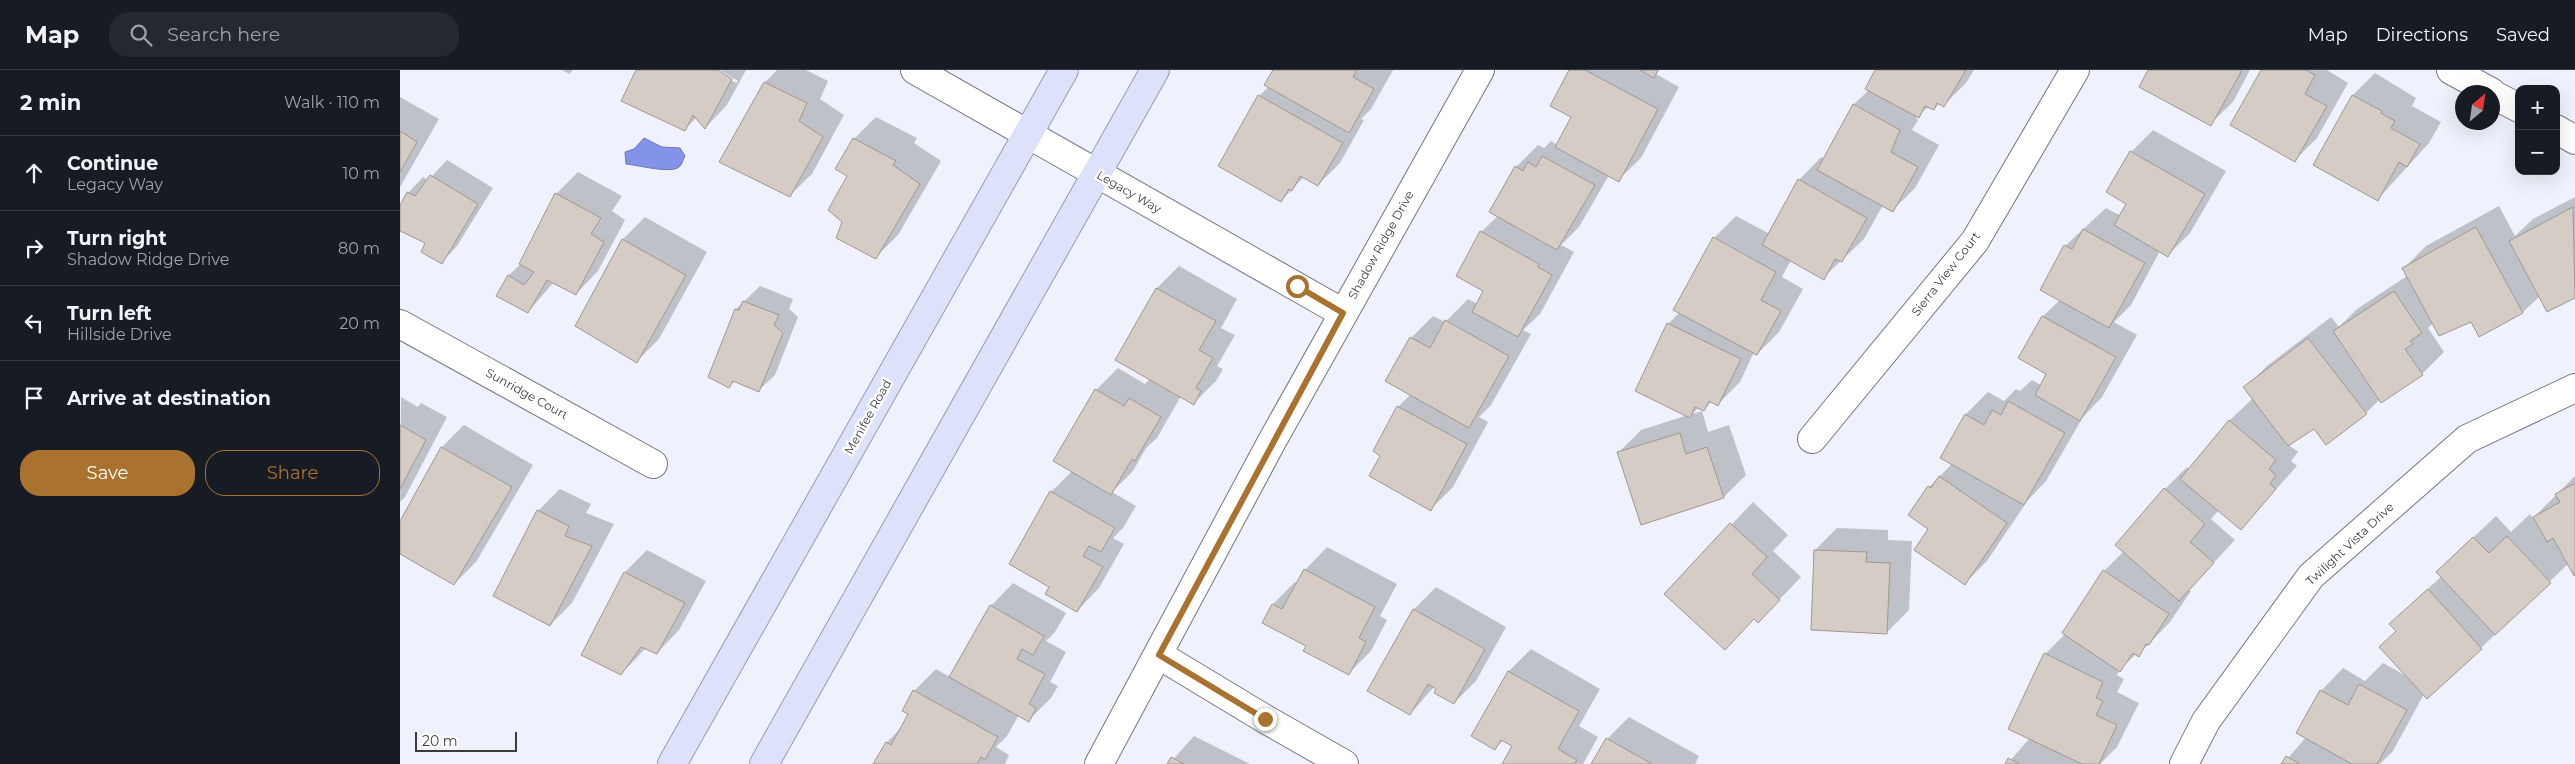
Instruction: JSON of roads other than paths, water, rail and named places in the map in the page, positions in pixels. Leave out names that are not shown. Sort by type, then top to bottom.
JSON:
[{"type":"main road","name":"Menifee Road","points":[[672,764],[1064,70]]},
{"type":"main road","points":[[764,764],[1155,70]]},
{"type":"street","name":"Legacy Way","points":[[915,70],[1343,313]]},
{"type":"street","name":"Shadow Ridge Drive","points":[[1099,764],[1343,313],[1480,70]]},
{"type":"street","name":"Sierra View Court","points":[[1812,439],[1974,241],[2075,70]]},
{"type":"street","points":[[2451,70],[2478,85]]},
{"type":"street","points":[[2500,97],[2515,106]]},
{"type":"street","points":[[2560,132],[2575,140]]},
{"type":"street","name":"Sunridge Court","points":[[400,324],[653,464]]},
{"type":"street","name":"Twilight Vista Drive","points":[[2184,764],[2206,722],[2311,576],[2467,439],[2575,388]]},
{"type":"street","points":[[1159,655],[1344,764]]},
{"type":"water","points":[[644,138],[662,147],[680,148],[685,156],[680,166],[669,170],[626,164],[625,152],[634,149]]}]
